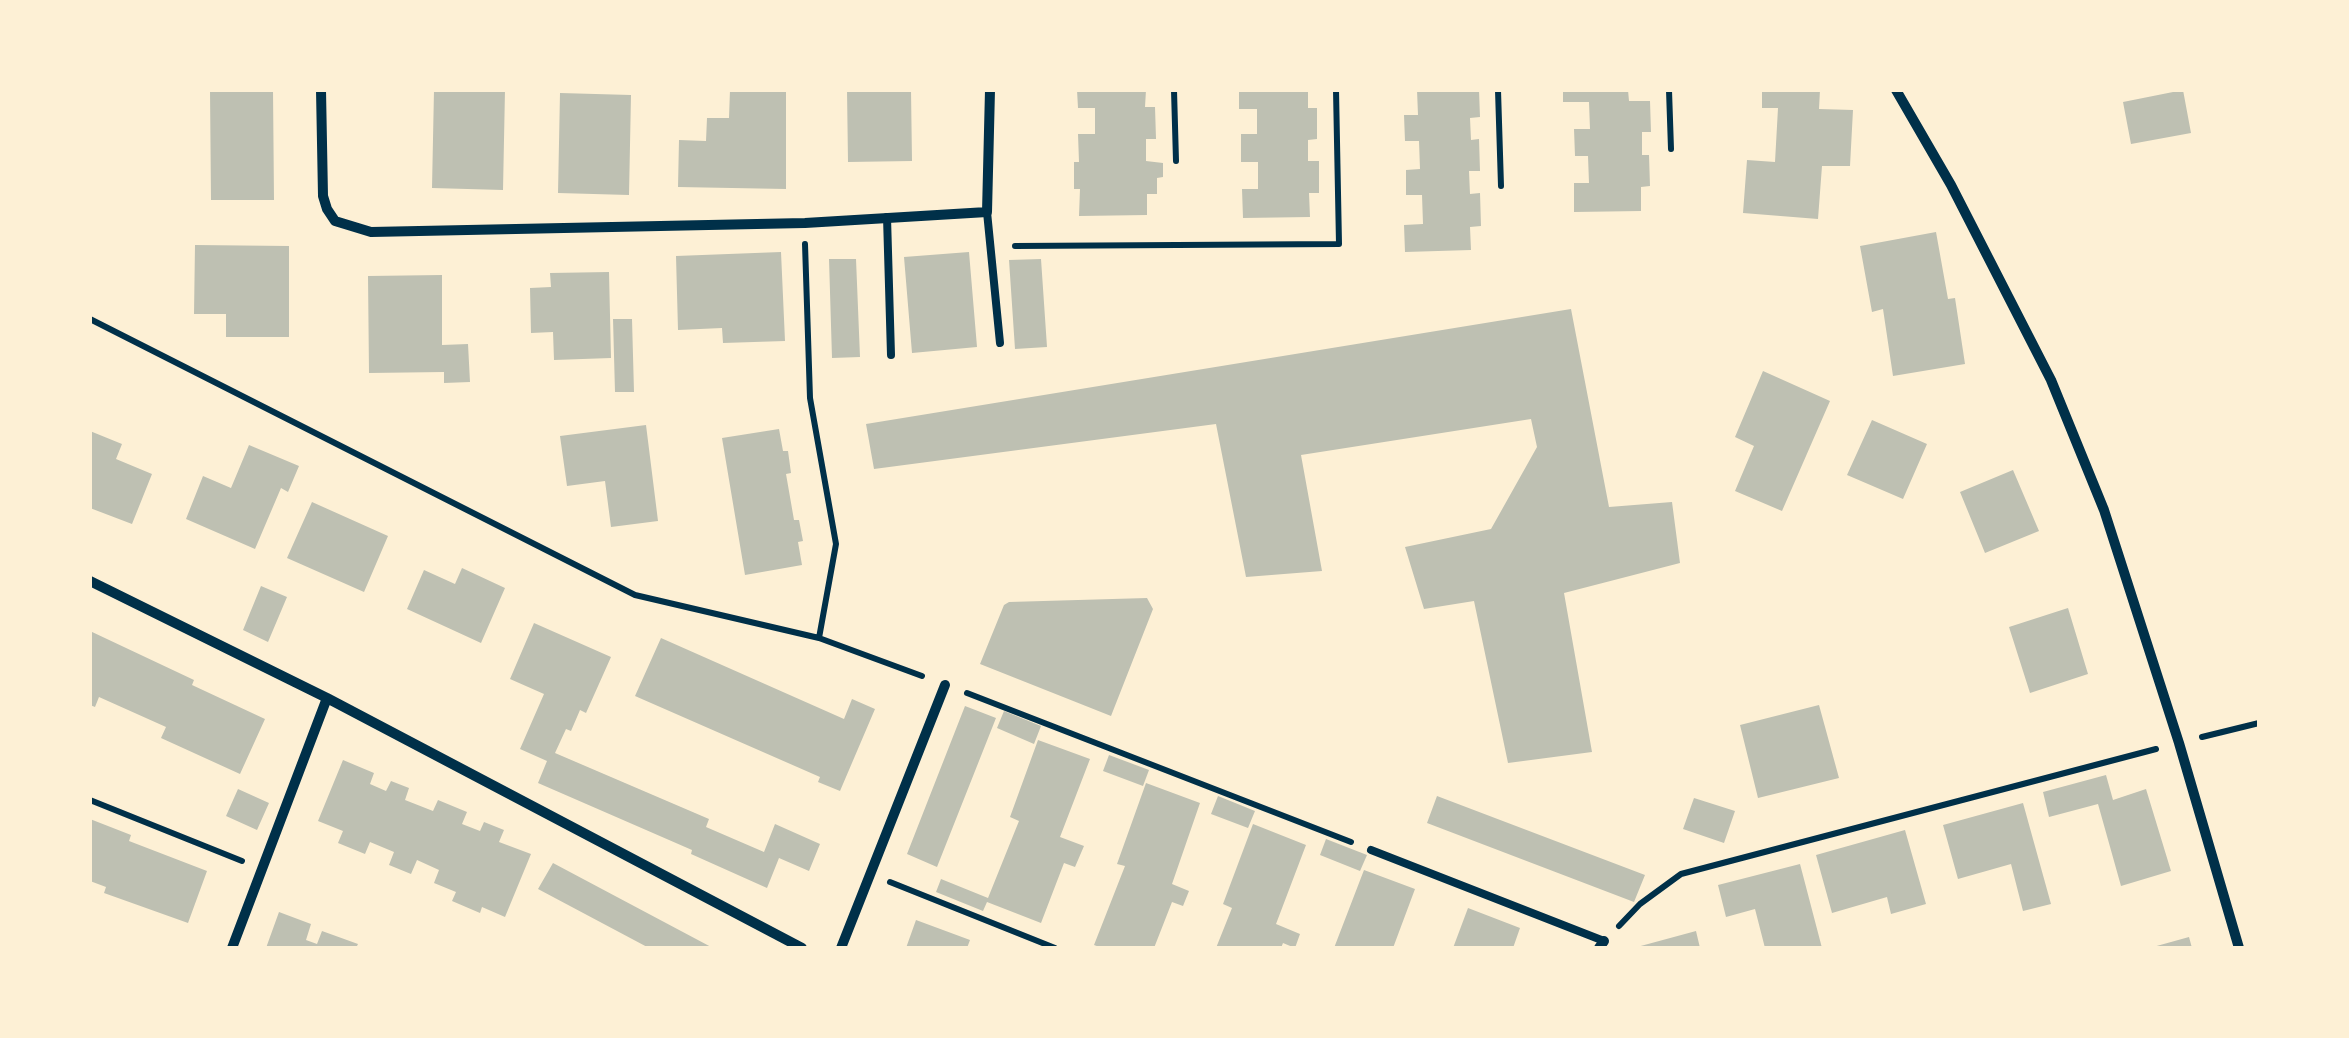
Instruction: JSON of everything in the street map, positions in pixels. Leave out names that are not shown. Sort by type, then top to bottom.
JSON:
[{"type":"street","points":[[320,90],[323,196],[335,221],[371,232],[805,223],[987,212],[990,90]]},
{"type":"street","points":[[1896,90],[2051,380],[2104,510],[2179,742],[2239,948]]},
{"type":"street","points":[[90,581],[326,698],[802,948]]},
{"type":"street","points":[[842,948],[945,684]]},
{"type":"street","points":[[232,948],[326,698]]},
{"type":"lane","points":[[987,212],[1000,343]]},
{"type":"lane","points":[[887,218],[891,355]]},
{"type":"lane","points":[[1371,850],[1601,944]]},
{"type":"path","points":[[1174,90],[1176,161]]},
{"type":"path","points":[[987,212],[1016,248],[1339,244],[1336,90]]},
{"type":"path","points":[[1498,90],[1501,186]]},
{"type":"path","points":[[1668,90],[1671,149]]},
{"type":"path","points":[[805,223],[810,398],[836,544],[819,638]]},
{"type":"path","points":[[90,319],[635,595],[819,638],[1371,850]]},
{"type":"path","points":[[1601,944],[1640,904],[1681,874],[2259,723]]},
{"type":"path","points":[[90,800],[262,868]]},
{"type":"path","points":[[870,874],[1054,948]]},
{"type":"building","points":[[210,90],[273,90],[274,200],[211,200]]},
{"type":"building","points":[[434,90],[505,90],[503,190],[432,188]]},
{"type":"building","points":[[730,90],[786,90],[786,189],[678,187],[679,140],[706,141],[707,118],[729,118]]},
{"type":"building","points":[[847,90],[911,90],[912,161],[848,162]]},
{"type":"building","points":[[1077,90],[1146,90],[1145,107],[1155,107],[1156,139],[1146,139],[1146,161],[1163,163],[1163,177],[1157,178],[1157,194],[1147,194],[1147,215],[1079,216],[1080,189],[1074,189],[1074,162],[1079,162],[1078,134],[1095,134],[1095,108],[1078,108]]},
{"type":"building","points":[[1239,90],[1308,90],[1308,108],[1317,108],[1317,139],[1308,140],[1308,161],[1319,161],[1319,193],[1309,193],[1310,217],[1243,218],[1242,189],[1258,189],[1258,162],[1241,162],[1241,134],[1257,134],[1257,109],[1239,109]]},
{"type":"building","points":[[1417,90],[1479,90],[1480,117],[1470,118],[1471,140],[1479,139],[1480,171],[1469,171],[1470,194],[1480,193],[1481,226],[1470,227],[1471,250],[1405,252],[1404,225],[1423,224],[1422,195],[1406,195],[1406,170],[1420,169],[1419,141],[1405,141],[1404,115],[1418,115]]},
{"type":"building","points":[[1563,90],[1628,90],[1629,101],[1650,101],[1651,132],[1642,132],[1642,155],[1649,155],[1650,186],[1641,187],[1641,211],[1574,212],[1574,183],[1589,183],[1588,156],[1575,156],[1574,129],[1590,129],[1589,102],[1563,102]]},
{"type":"building","points":[[1762,90],[1820,90],[1819,109],[1853,110],[1850,166],[1822,166],[1818,219],[1743,213],[1747,160],[1775,162],[1778,108],[1762,108]]},
{"type":"building","points":[[2183,90],[2191,133],[2131,144],[2123,102]]},
{"type":"building","points":[[560,93],[631,95],[629,195],[558,193]]},
{"type":"building","points":[[1936,232],[1948,299],[1955,298],[1965,364],[1893,376],[1883,309],[1872,312],[1860,246]]},
{"type":"building","points":[[195,245],[289,246],[289,337],[226,337],[226,314],[194,314]]},
{"type":"building","points":[[781,252],[785,341],[723,343],[722,328],[678,330],[676,256]]},
{"type":"building","points":[[969,252],[977,347],[912,353],[904,257]]},
{"type":"building","points":[[829,259],[856,259],[860,357],[832,358]]},
{"type":"building","points":[[1041,259],[1047,347],[1015,349],[1009,260]]},
{"type":"building","points":[[609,272],[611,358],[554,360],[553,332],[531,333],[530,288],[551,287],[550,273]]},
{"type":"building","points":[[442,275],[442,345],[468,344],[470,382],[444,383],[444,372],[369,373],[368,276]]},
{"type":"building","points":[[1571,309],[1609,507],[1672,502],[1680,563],[1564,593],[1592,752],[1508,763],[1474,601],[1424,609],[1405,547],[1491,529],[1537,447],[1531,419],[1301,455],[1322,571],[1246,577],[1216,424],[874,469],[866,424]]},
{"type":"building","points":[[613,319],[632,319],[634,392],[615,392]]},
{"type":"building","points":[[1763,371],[1830,401],[1782,511],[1735,491],[1754,446],[1735,437]]},
{"type":"building","points":[[1872,420],[1927,444],[1903,499],[1847,475]]},
{"type":"building","points":[[646,425],[658,521],[611,527],[605,481],[567,486],[560,436]]},
{"type":"building","points":[[779,429],[783,451],[788,451],[791,473],[786,474],[794,520],[799,520],[803,541],[798,542],[802,565],[745,575],[722,438]]},
{"type":"building","points":[[90,431],[122,444],[116,459],[152,474],[132,524],[90,508]]},
{"type":"building","points":[[249,445],[299,466],[288,492],[281,488],[255,549],[186,519],[203,476],[231,488]]},
{"type":"building","points":[[2013,470],[2039,531],[1985,553],[1960,492]]},
{"type":"building","points":[[312,502],[388,536],[364,592],[287,558]]},
{"type":"building","points":[[462,568],[505,588],[481,643],[407,609],[424,570],[455,584]]},
{"type":"building","points":[[261,586],[287,597],[268,642],[243,630]]},
{"type":"building","points":[[1147,598],[1153,609],[1111,716],[980,664],[1004,605],[1009,602]]},
{"type":"building","points":[[2068,608],[2088,674],[2030,693],[2009,627]]},
{"type":"building","points":[[534,623],[611,657],[586,713],[580,710],[555,753],[709,819],[706,827],[764,852],[775,824],[820,844],[809,871],[779,858],[767,888],[691,854],[692,850],[538,783],[547,761],[520,749],[544,694],[510,679]]},
{"type":"building","points":[[90,631],[265,719],[240,774],[161,738],[166,727],[99,697],[95,707],[90,705]]},
{"type":"building","points":[[661,638],[844,719],[852,699],[875,709],[840,791],[818,782],[820,777],[635,696]]},
{"type":"building","points":[[1819,705],[1839,778],[1758,798],[1740,725]]},
{"type":"building","points":[[965,706],[996,718],[937,867],[907,854]]},
{"type":"building","points":[[1004,711],[1041,726],[1034,744],[997,728]]},
{"type":"building","points":[[1038,740],[1090,759],[1060,837],[1084,846],[1075,867],[1064,863],[1041,923],[987,902],[983,911],[936,892],[941,879],[988,898],[1019,821],[1010,817]]},
{"type":"building","points":[[1109,755],[1149,770],[1143,786],[1103,771]]},
{"type":"building","points":[[343,760],[374,773],[370,784],[386,791],[391,781],[409,788],[405,800],[433,811],[438,800],[467,812],[462,824],[480,831],[484,822],[504,830],[499,842],[531,854],[505,917],[482,907],[480,913],[452,901],[456,892],[434,883],[439,870],[417,860],[411,874],[389,865],[394,852],[370,842],[365,854],[338,843],[343,831],[318,821]]},
{"type":"building","points":[[2106,775],[2113,800],[2146,789],[2171,871],[2121,886],[2098,804],[2049,817],[2043,792]]},
{"type":"building","points":[[1146,783],[1200,803],[1172,884],[1189,891],[1183,906],[1172,902],[1154,948],[1102,948],[1094,945],[1125,866],[1117,864]]},
{"type":"building","points":[[238,789],[269,803],[257,830],[226,816]]},
{"type":"building","points":[[1218,796],[1255,811],[1248,828],[1211,814]]},
{"type":"building","points":[[1437,796],[1645,875],[1634,902],[1427,823]]},
{"type":"building","points":[[1694,798],[1735,811],[1724,843],[1683,829]]},
{"type":"building","points":[[2023,803],[2051,904],[2023,911],[2011,864],[1958,879],[1943,825]]},
{"type":"building","points":[[90,819],[131,835],[129,841],[207,871],[188,923],[104,893],[106,887],[90,881]]},
{"type":"building","points":[[1253,824],[1306,845],[1276,924],[1300,934],[1295,948],[1283,943],[1281,948],[1216,948],[1232,908],[1223,904]]},
{"type":"building","points":[[1905,830],[1926,904],[1891,914],[1887,897],[1832,913],[1816,855]]},
{"type":"building","points":[[1326,839],[1367,855],[1360,871],[1320,855]]},
{"type":"building","points":[[553,863],[713,948],[649,948],[538,889]]},
{"type":"building","points":[[1800,864],[1822,948],[1765,948],[1755,909],[1726,917],[1718,885]]},
{"type":"building","points":[[1364,870],[1415,889],[1393,948],[1334,948]]},
{"type":"building","points":[[1468,908],[1520,928],[1513,948],[1453,948]]},
{"type":"building","points":[[279,912],[311,924],[306,940],[317,944],[322,931],[358,944],[356,948],[266,948]]},
{"type":"building","points":[[916,920],[970,940],[967,948],[906,948]]},
{"type":"building","points":[[1696,931],[1700,948],[1637,948],[1637,947]]},
{"type":"building","points":[[2189,937],[2192,948],[2153,948],[2153,947]]}]
